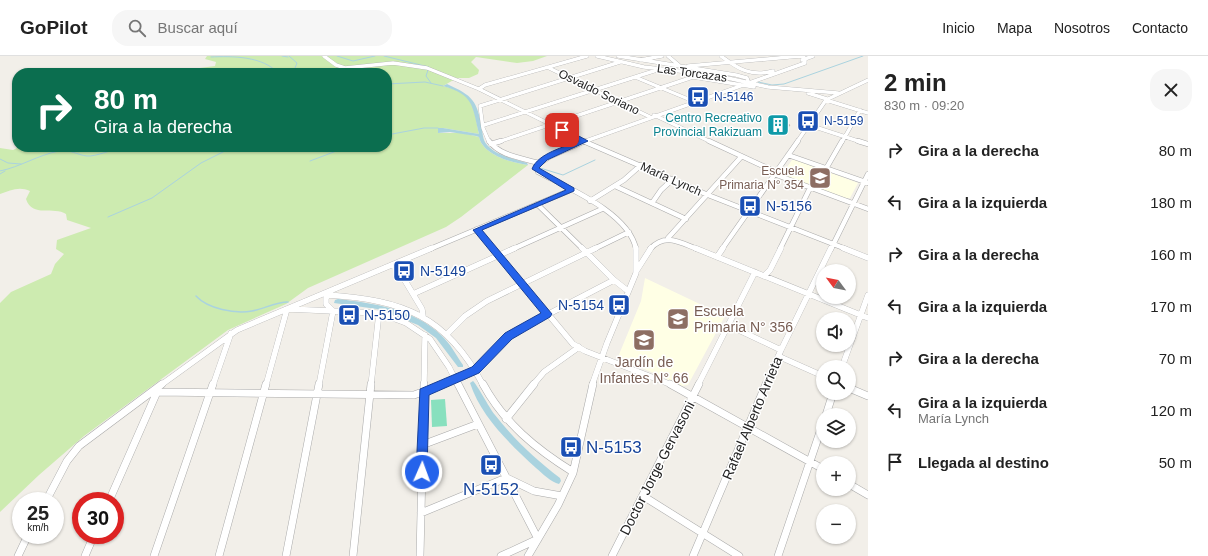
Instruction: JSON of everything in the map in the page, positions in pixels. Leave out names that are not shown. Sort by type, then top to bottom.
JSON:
[{"type":"street","name":"María Lynch","points":[[324,56],[336,65],[345,68],[387,63],[421,66],[479,89],[584,141],[673,180],[868,258]]},
{"type":"street","points":[[479,89],[485,85],[587,56]]},
{"type":"street","name":"Las Torcazas","points":[[597,56],[620,62],[693,75],[746,82],[768,87],[824,93],[838,92]]},
{"type":"street","points":[[620,56],[737,75],[765,77]]},
{"type":"street","points":[[638,60],[662,56]]},
{"type":"street","points":[[668,56],[684,67],[692,65],[812,56]]},
{"type":"street","points":[[721,56],[744,72],[757,74],[771,72],[801,57]]},
{"type":"street","points":[[636,273],[636,252],[628,232],[621,223],[590,201],[538,172],[535,167],[549,157],[584,141],[746,82],[804,63],[801,57]]},
{"type":"street","points":[[539,163],[500,150],[490,144],[487,139],[480,106],[620,62],[651,72]]},
{"type":"street","name":"Osvaldo Soriano","points":[[547,67],[617,101],[775,173],[810,188],[868,209]]},
{"type":"street","points":[[484,125],[659,69]]},
{"type":"street","points":[[490,144],[693,75],[737,86],[768,87]]},
{"type":"street","points":[[737,75],[747,78],[748,81],[746,82]]},
{"type":"street","points":[[635,77],[693,101]]},
{"type":"street","points":[[717,257],[827,100],[838,92],[868,80]]},
{"type":"street","name":"Las Torcazas","points":[[786,88],[868,112]]},
{"type":"street","points":[[827,166],[860,110]]},
{"type":"street","points":[[809,125],[868,144]]},
{"type":"street","points":[[788,154],[867,180]]},
{"type":"street","points":[[788,154],[867,180]]},
{"type":"street","points":[[528,556],[562,496],[573,472],[580,451],[592,387],[601,357],[636,273],[656,243],[668,238],[741,157]]},
{"type":"street","points":[[590,201],[615,186],[640,165]]},
{"type":"street","points":[[652,203],[673,180]]},
{"type":"street","name":"Rafael Alberto Arrieta","points":[[693,556],[778,356],[853,204],[867,180]]},
{"type":"street","points":[[615,186],[686,219]]},
{"type":"street","points":[[764,276],[770,270],[810,188]]},
{"type":"street","points":[[50,492],[62,469],[79,446],[156,391],[231,333],[571,190]]},
{"type":"street","points":[[537,204],[614,280],[628,291]]},
{"type":"street","points":[[413,294],[602,209]]},
{"type":"street","points":[[477,230],[568,339],[579,348],[668,383],[816,466]]},
{"type":"street","points":[[447,334],[479,305],[628,232]]},
{"type":"street","points":[[668,238],[680,241],[868,318]]},
{"type":"street","points":[[395,264],[422,309],[423,316]]},
{"type":"street","name":"Doctor Jorge Gervasoni","points":[[612,556],[755,272]]},
{"type":"street","points":[[156,391],[370,395],[409,395],[424,392],[456,380],[476,370],[509,336],[547,314],[614,280]]},
{"type":"street","points":[[333,311],[326,304],[328,295],[334,289]]},
{"type":"street","points":[[328,295],[374,299],[394,304],[423,316],[447,334],[460,348],[476,370],[493,401],[506,419],[544,453],[573,472]]},
{"type":"street","points":[[845,360],[868,295]]},
{"type":"street","points":[[287,309],[379,313],[406,323],[425,335],[437,347],[456,380],[538,539]]},
{"type":"street","points":[[219,556],[287,309]]},
{"type":"street","points":[[286,556],[333,311]]},
{"type":"street","points":[[353,556],[379,313]]},
{"type":"street","points":[[728,325],[781,350]]},
{"type":"street","points":[[154,556],[231,333]]},
{"type":"street","points":[[420,556],[425,335]]},
{"type":"street","points":[[506,419],[544,372],[579,348]]},
{"type":"street","points":[[778,356],[816,373]]},
{"type":"street","points":[[113,492],[156,391]]},
{"type":"street","points":[[856,391],[868,396]]},
{"type":"street","points":[[422,445],[478,424]]},
{"type":"street","points":[[778,556],[816,444]]},
{"type":"street","points":[[421,513],[506,478],[534,491],[562,496]]},
{"type":"street","points":[[856,488],[868,495]]},
{"type":"street","points":[[643,496],[739,556]]},
{"type":"street","points":[[501,556],[538,539]]},
{"type":"street","points":[[18,556],[24,544]]},
{"type":"street","points":[[85,556],[90,544]]},
{"type":"shaded area","name":"Escuela Primaria N° 354","points":[[792,160],[796,160],[858,183],[850,198],[845,198],[786,176],[783,173]]},
{"type":"shaded area","name":"Escuela Primaria N° 356","points":[[645,278],[725,316],[688,385],[682,386],[618,357],[641,301]]},
{"type":"green space","points":[[207,56],[547,56],[533,61],[517,63],[476,57],[471,62],[479,70],[478,74],[469,78],[457,78],[443,86],[459,91],[468,97],[473,107],[479,134],[443,128],[438,128],[438,133],[463,133],[479,137],[486,149],[499,157],[528,165],[446,227],[308,288],[286,304],[228,330],[84,436],[21,492],[12,492],[12,501],[0,512],[0,303],[11,292],[51,274],[55,264],[64,254],[56,249],[57,240],[91,228],[67,220],[66,214],[61,212],[44,211],[33,208],[29,205],[26,199],[30,191],[15,189],[0,194],[0,148],[12,150],[12,152],[392,152],[392,68],[200,68],[215,66],[216,62],[205,59]]},
{"type":"green space","points":[[445,399],[447,426],[432,427],[431,400]]},
{"type":"water","points":[[447,84],[463,92],[476,105],[484,140],[488,146],[501,155],[527,163],[528,165],[507,160],[492,153],[486,149],[479,137],[450,132],[438,133],[438,128],[443,128],[479,134],[473,108],[470,102],[461,93],[443,86]]},
{"type":"water","points":[[338,299],[379,305],[406,313],[418,319],[430,326],[444,338],[463,367],[458,367],[436,338],[418,325],[377,309],[334,303],[335,300]]},
{"type":"water","points":[[473,381],[502,424],[542,464],[560,478],[561,481],[559,484],[550,480],[536,468],[498,430],[481,407],[470,383]]},
{"type":"building","name":"Centro Recreativo Provincial Rakizuam","points":[[774,119],[790,125],[785,131],[767,126]]},
{"type":"waterway","points":[[282,56],[288,57]]},
{"type":"waterway","points":[[289,56],[297,63],[295,68]]},
{"type":"waterway","points":[[337,56],[353,61],[375,56]]},
{"type":"waterway","points":[[384,56],[429,67],[426,76],[431,83]]},
{"type":"waterway","points":[[758,82],[772,85],[784,84],[863,56]]},
{"type":"waterway","points":[[211,57],[247,58],[264,63],[273,68]]},
{"type":"waterway","points":[[392,84],[425,82],[443,86]]},
{"type":"waterway","points":[[392,134],[424,128],[438,128]]},
{"type":"waterway","points":[[0,171],[55,152]]},
{"type":"waterway","points":[[71,152],[90,156],[107,152]]},
{"type":"waterway","points":[[108,217],[152,198],[201,163],[223,152]]},
{"type":"waterway","points":[[310,161],[334,152]]},
{"type":"waterway","points":[[0,159],[8,163],[21,164]]},
{"type":"waterway","points":[[540,168],[563,175],[595,160]]},
{"type":"waterway","points":[[0,174],[5,171]]},
{"type":"waterway","points":[[196,296],[207,304],[222,310],[238,312],[252,311],[279,303],[288,302]]},
{"type":"place","name":"N-5146","points":[[698,97]]},
{"type":"place","name":"N-5159","points":[[808,121]]},
{"type":"place","name":"Centro Recreativo Provincial Rakizuam","points":[[778,125]]},
{"type":"place","name":"Escuela Primaria N° 354","points":[[820,178]]},
{"type":"place","name":"N-5156","points":[[750,206]]},
{"type":"place","name":"N-5149","points":[[404,271]]},
{"type":"place","name":"N-5154","points":[[619,305]]},
{"type":"place","name":"N-5150","points":[[349,315]]},
{"type":"place","name":"Escuela Primaria N° 356","points":[[678,319]]},
{"type":"place","name":"Jardín de Infantes N° 66","points":[[644,340]]},
{"type":"place","name":"N-5153","points":[[571,447]]},
{"type":"place","name":"N-5152","points":[[491,465]]},
{"type":"route","points":[[422,472],[424,392],[461,378],[476,370],[483,365],[509,336],[523,326],[547,314],[477,230],[571,190],[540,173],[535,167],[545,159],[584,141],[562,130]]}]
